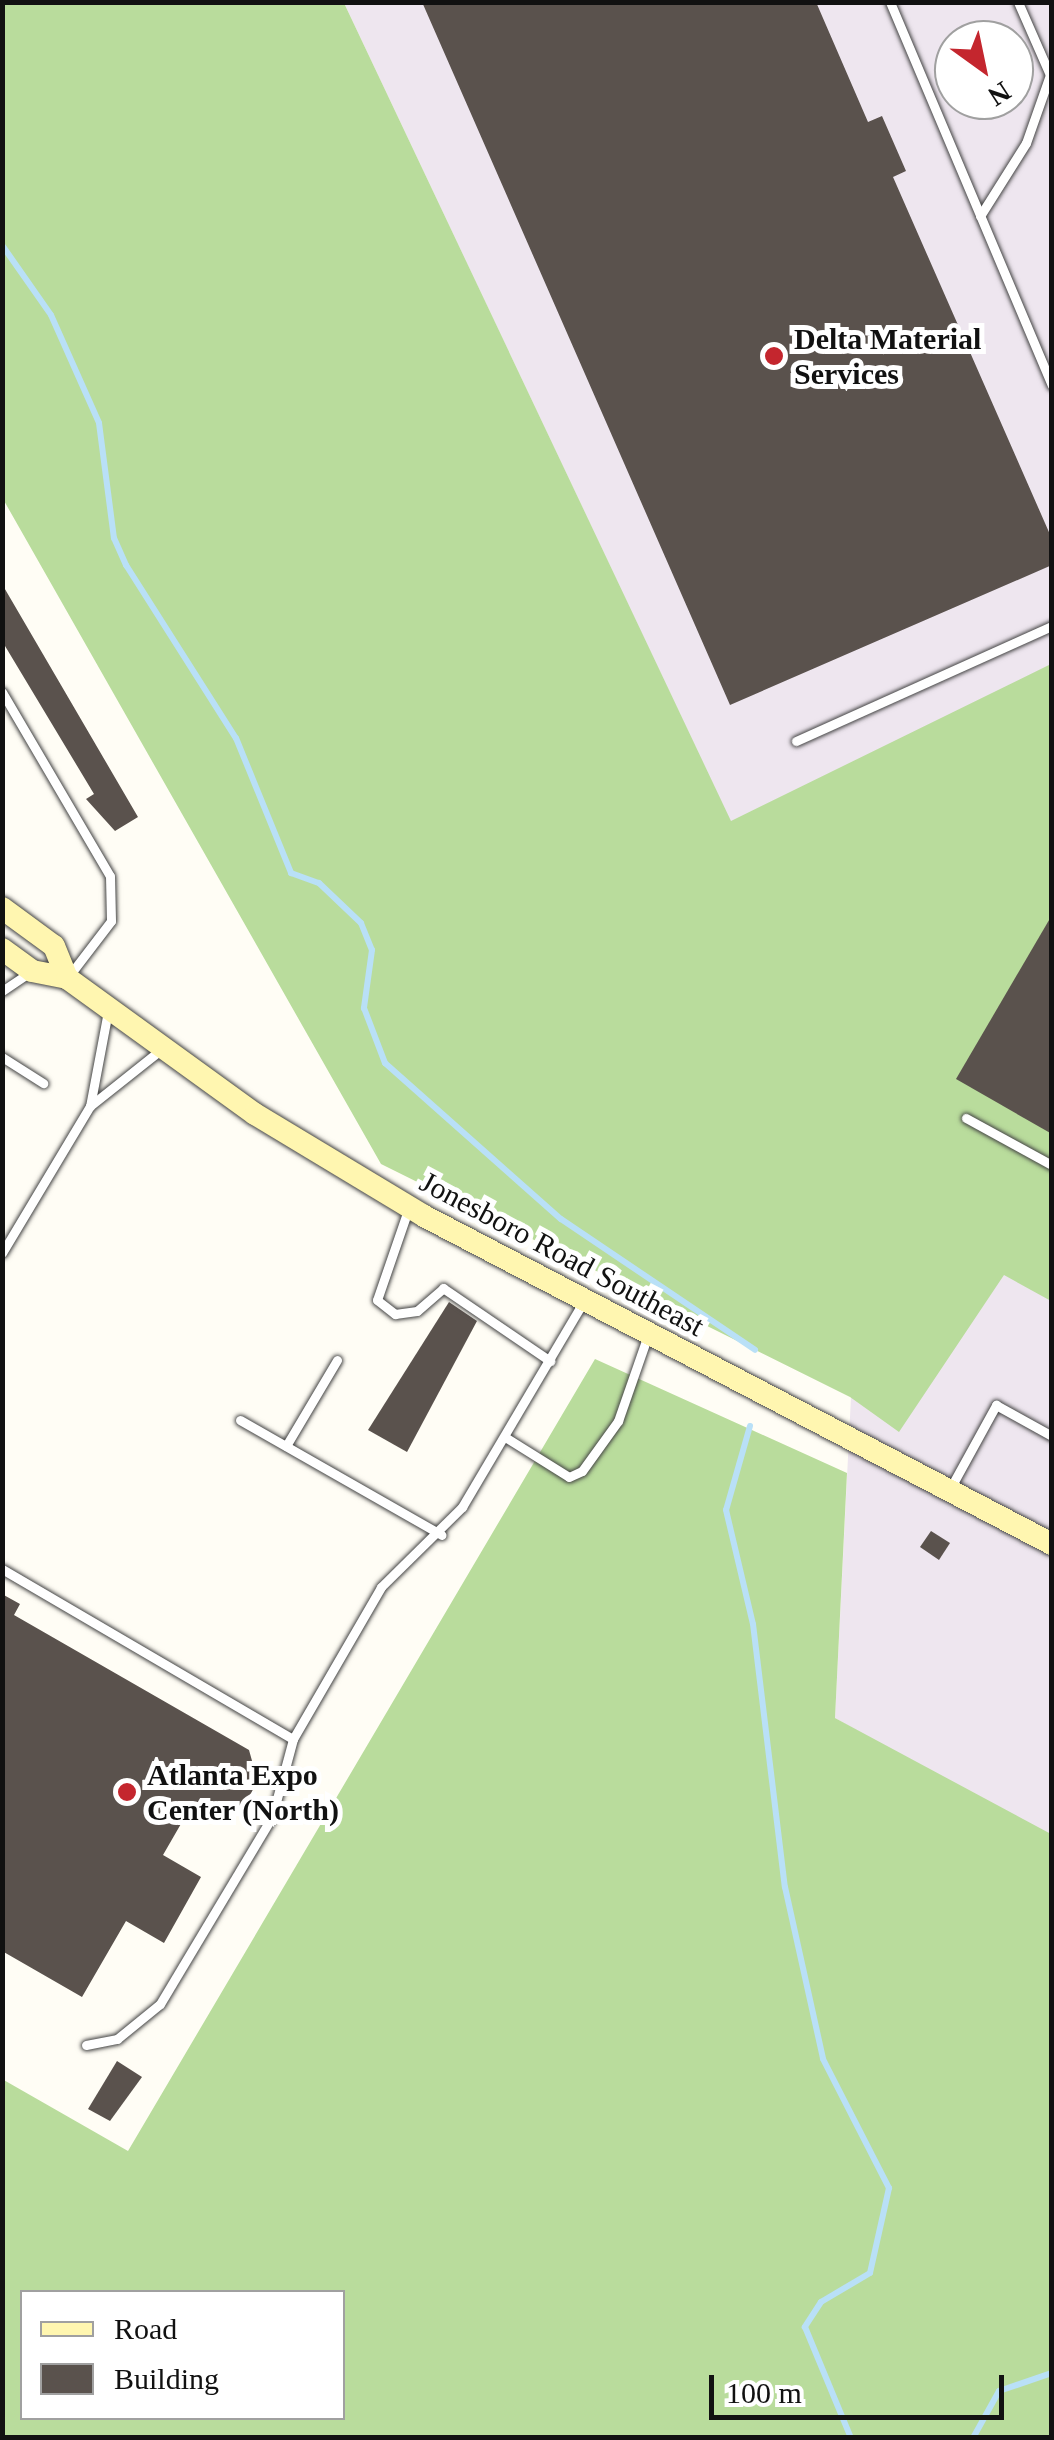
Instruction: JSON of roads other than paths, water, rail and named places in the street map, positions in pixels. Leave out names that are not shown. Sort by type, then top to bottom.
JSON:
[{"type":"main road","name":"Jonesboro Road Southeast","points":[[2,908],[54,946],[68,978]]},
{"type":"main road","name":"Jonesboro Road Southeast","points":[[2,949],[32,971],[68,978],[163,1048],[409,1208],[1052,1544]]},
{"type":"lane","points":[[890,2],[1052,385]]},
{"type":"lane","points":[[980,216],[1026,143],[1050,75],[1018,2]]},
{"type":"lane","points":[[796,741],[1052,626]]},
{"type":"lane","points":[[2,692],[110,876],[111,921],[68,978]]},
{"type":"lane","points":[[2,991],[32,971]]},
{"type":"lane","points":[[2,1254],[90,1106],[108,1008]]},
{"type":"lane","points":[[90,1106],[163,1048]]},
{"type":"lane","points":[[4,1059],[43,1083]]},
{"type":"lane","points":[[966,1118],[1052,1166]]},
{"type":"lane","points":[[409,1208],[377,1300],[396,1314],[416,1311],[443,1288],[550,1360]]},
{"type":"lane","points":[[86,2045],[118,2039],[160,2004],[272,1817],[292,1739],[380,1587],[442,1535],[506,1437],[583,1302]]},
{"type":"lane","points":[[506,1437],[568,1477],[582,1471],[618,1422],[648,1335]]},
{"type":"lane","points":[[286,1446],[337,1360]]},
{"type":"lane","points":[[950,1490],[996,1405],[1052,1436]]},
{"type":"lane","points":[[240,1420],[442,1535]]},
{"type":"lane","points":[[2,1569],[292,1739]]},
{"type":"waterway","points":[[2,245],[51,315],[99,423],[114,538],[126,565],[236,738],[291,873],[319,883],[361,923],[372,950],[364,1008],[385,1063],[561,1219],[755,1350]]},
{"type":"waterway","points":[[750,1426],[726,1510],[753,1624],[785,1887],[823,2059],[889,2188],[870,2273],[821,2302],[805,2327],[851,2438]]},
{"type":"waterway","points":[[973,2438],[999,2391],[1052,2373]]},
{"type":"place","name":"Delta Material Services","points":[[774,356]]},
{"type":"place","name":"Atlanta Expo Center (North)","points":[[127,1792]]}]
